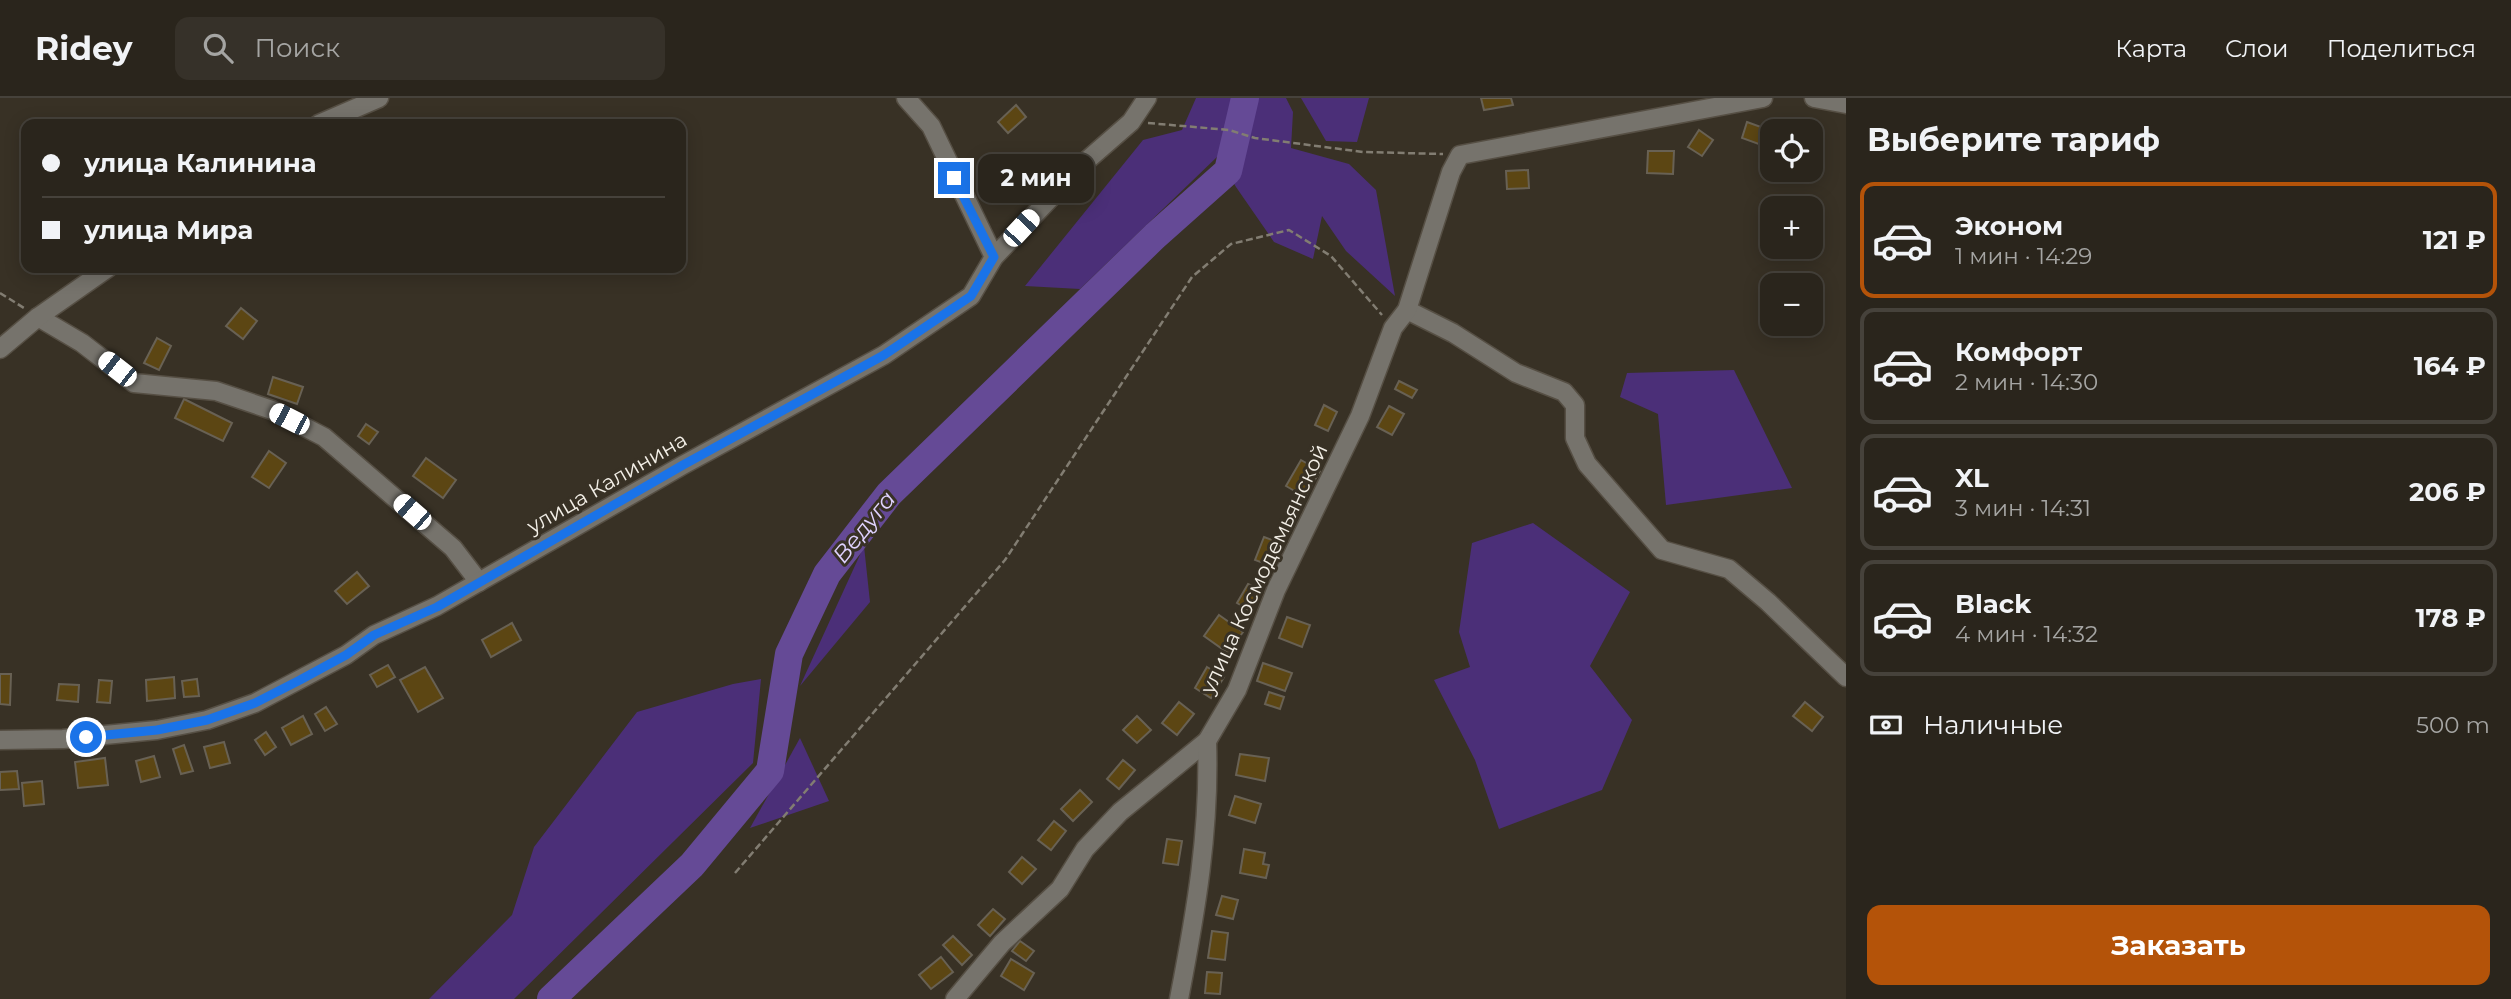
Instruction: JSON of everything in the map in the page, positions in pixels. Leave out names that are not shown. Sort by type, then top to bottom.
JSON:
[{"type":"street","points":[[331,119],[379,98]]},
{"type":"street","points":[[906,98],[931,126],[994,257]]},
{"type":"street","name":"улица Калинина","points":[[0,740],[63,739],[157,730],[207,720],[255,703],[346,655],[374,635],[437,607],[683,465],[884,355],[971,296],[994,257],[1084,163],[1130,122],[1147,98]]},
{"type":"street","points":[[1460,155],[1763,98]]},
{"type":"street","points":[[1814,98],[1846,104]]},
{"type":"street","name":"улица Космодемьянской","points":[[955,999],[1002,943],[1060,889],[1085,849],[1111,822],[1207,740],[1237,690],[1276,590],[1360,416],[1393,328],[1407,310],[1451,172],[1460,155]]},
{"type":"street","points":[[0,349],[38,317],[101,273]]},
{"type":"street","points":[[1407,310],[1453,333],[1516,373],[1564,392],[1575,405],[1575,438],[1587,464],[1662,551],[1729,569],[1768,602],[1846,677]]},
{"type":"street","points":[[38,317],[82,343],[134,383],[216,391],[272,410],[324,437],[453,548],[479,582]]},
{"type":"street","points":[[1179,999],[1196,913],[1206,832],[1207,740]]},
{"type":"path","points":[[1130,122],[1229,130],[1255,138],[1363,152],[1460,155]]},
{"type":"path","points":[[735,873],[1004,560],[1192,277],[1231,244],[1289,230],[1331,256],[1393,328]]},
{"type":"path","points":[[0,293],[38,317]]},
{"type":"shaded area","points":[[1196,98],[1286,98],[1293,112],[1291,148],[1349,164],[1376,190],[1395,296],[1346,251],[1322,216],[1313,259],[1274,242],[1218,156],[1080,289],[1025,286],[1143,140],[1182,130]]},
{"type":"shaded area","points":[[1301,98],[1369,98],[1357,142],[1326,141]]},
{"type":"shaded area","points":[[1734,370],[1792,488],[1666,505],[1658,414],[1620,397],[1627,373]]},
{"type":"shaded area","points":[[1533,523],[1630,592],[1590,666],[1632,720],[1602,790],[1499,829],[1475,760],[1434,680],[1470,667],[1459,632],[1472,543]]},
{"type":"shaded area","points":[[864,546],[870,602],[800,686]]},
{"type":"shaded area","points":[[761,679],[753,763],[514,999],[429,999],[512,915],[534,847],[637,712],[733,684]]},
{"type":"shaded area","points":[[800,738],[829,801],[750,828]]},
{"type":"building","points":[[1481,98],[1511,98],[1513,105],[1484,110]]},
{"type":"building","points":[[1016,105],[1026,117],[1008,133],[998,122]]},
{"type":"building","points":[[1747,122],[1760,127],[1760,144],[1742,138]]},
{"type":"building","points":[[1699,130],[1713,140],[1702,156],[1688,147]]},
{"type":"building","points":[[1648,151],[1674,151],[1673,174],[1647,173]]},
{"type":"building","points":[[1528,170],[1529,188],[1507,189],[1506,171]]},
{"type":"building","points":[[241,308],[257,321],[243,339],[226,326]]},
{"type":"building","points":[[157,338],[171,346],[159,370],[144,363]]},
{"type":"building","points":[[273,377],[303,387],[297,404],[268,394]]},
{"type":"building","points":[[1399,381],[1417,390],[1412,398],[1395,389]]},
{"type":"building","points":[[184,399],[232,423],[223,441],[175,418]]},
{"type":"building","points":[[1324,405],[1337,412],[1328,431],[1315,425]]},
{"type":"building","points":[[1389,406],[1404,414],[1392,435],[1377,427]]},
{"type":"building","points":[[366,424],[378,432],[369,444],[358,436]]},
{"type":"building","points":[[269,451],[286,463],[269,488],[252,477]]},
{"type":"building","points":[[426,458],[456,480],[443,498],[413,476]]},
{"type":"building","points":[[1301,460],[1320,471],[1305,497],[1286,486]]},
{"type":"building","points":[[1264,537],[1283,544],[1274,567],[1255,560]]},
{"type":"building","points":[[357,572],[369,586],[347,604],[335,591]]},
{"type":"building","points":[[1248,584],[1260,590],[1249,610],[1237,603]]},
{"type":"building","points":[[1219,615],[1243,632],[1228,653],[1204,636]]},
{"type":"building","points":[[1287,617],[1310,625],[1302,647],[1279,638]]},
{"type":"building","points":[[512,623],[521,640],[491,657],[482,640]]},
{"type":"building","points":[[1263,663],[1292,673],[1285,691],[1257,681]]},
{"type":"building","points":[[388,665],[395,677],[377,687],[370,675]]},
{"type":"building","points":[[425,667],[443,698],[418,712],[400,680]]},
{"type":"building","points":[[1207,667],[1224,677],[1211,698],[1195,688]]},
{"type":"building","points":[[0,674],[11,674],[10,705],[0,704]]},
{"type":"building","points":[[174,677],[175,698],[147,701],[146,680]]},
{"type":"building","points":[[197,679],[199,696],[184,697],[182,681]]},
{"type":"building","points":[[99,680],[112,681],[110,703],[97,702]]},
{"type":"building","points":[[59,684],[79,685],[78,702],[57,700]]},
{"type":"building","points":[[1269,692],[1284,697],[1280,709],[1265,704]]},
{"type":"building","points":[[1179,702],[1194,714],[1177,735],[1162,723]]},
{"type":"building","points":[[1805,702],[1823,717],[1812,731],[1793,716]]},
{"type":"building","points":[[326,707],[337,724],[325,731],[315,714]]},
{"type":"building","points":[[303,716],[312,734],[291,745],[282,728]]},
{"type":"building","points":[[1137,716],[1151,730],[1137,743],[1123,730]]},
{"type":"building","points":[[266,732],[276,747],[265,755],[255,740]]},
{"type":"building","points":[[224,742],[230,763],[210,768],[204,747]]},
{"type":"building","points":[[184,745],[193,771],[181,774],[173,749]]},
{"type":"building","points":[[1240,754],[1269,758],[1265,781],[1236,775]]},
{"type":"building","points":[[154,756],[160,777],[141,782],[136,761]]},
{"type":"building","points":[[105,758],[108,785],[78,788],[75,762]]},
{"type":"building","points":[[1123,760],[1135,770],[1119,789],[1107,779]]},
{"type":"building","points":[[17,771],[19,789],[0,790],[0,772]]},
{"type":"building","points":[[42,781],[44,804],[24,806],[22,783]]},
{"type":"building","points":[[1080,790],[1092,802],[1073,821],[1061,809]]},
{"type":"building","points":[[1235,796],[1261,804],[1255,823],[1229,815]]},
{"type":"building","points":[[1054,821],[1066,831],[1051,850],[1038,840]]},
{"type":"building","points":[[1167,839],[1182,841],[1178,865],[1163,863]]},
{"type":"building","points":[[1244,849],[1265,853],[1263,864],[1269,865],[1266,878],[1240,873]]},
{"type":"building","points":[[1022,857],[1036,869],[1022,884],[1009,872]]},
{"type":"building","points":[[1222,896],[1238,900],[1233,919],[1216,915]]},
{"type":"building","points":[[993,909],[1005,919],[990,936],[978,925]]},
{"type":"building","points":[[1212,931],[1228,933],[1225,960],[1208,958]]},
{"type":"building","points":[[953,936],[972,955],[962,965],[943,945]]},
{"type":"building","points":[[1020,941],[1034,951],[1026,961],[1012,951]]},
{"type":"building","points":[[941,957],[953,972],[931,989],[919,975]]},
{"type":"building","points":[[1011,959],[1034,973],[1024,990],[1001,976]]},
{"type":"building","points":[[1207,972],[1222,973],[1220,994],[1205,993]]},
{"type":"waterway","name":"Ведуга","points":[[551,999],[692,865],[770,771],[789,654],[827,574],[889,494],[1155,236],[1228,171],[1245,98]]},
{"type":"route","points":[[86,737],[157,730],[207,720],[255,703],[346,655],[374,635],[437,607],[683,465],[884,355],[971,296],[994,257],[954,178]]}]
